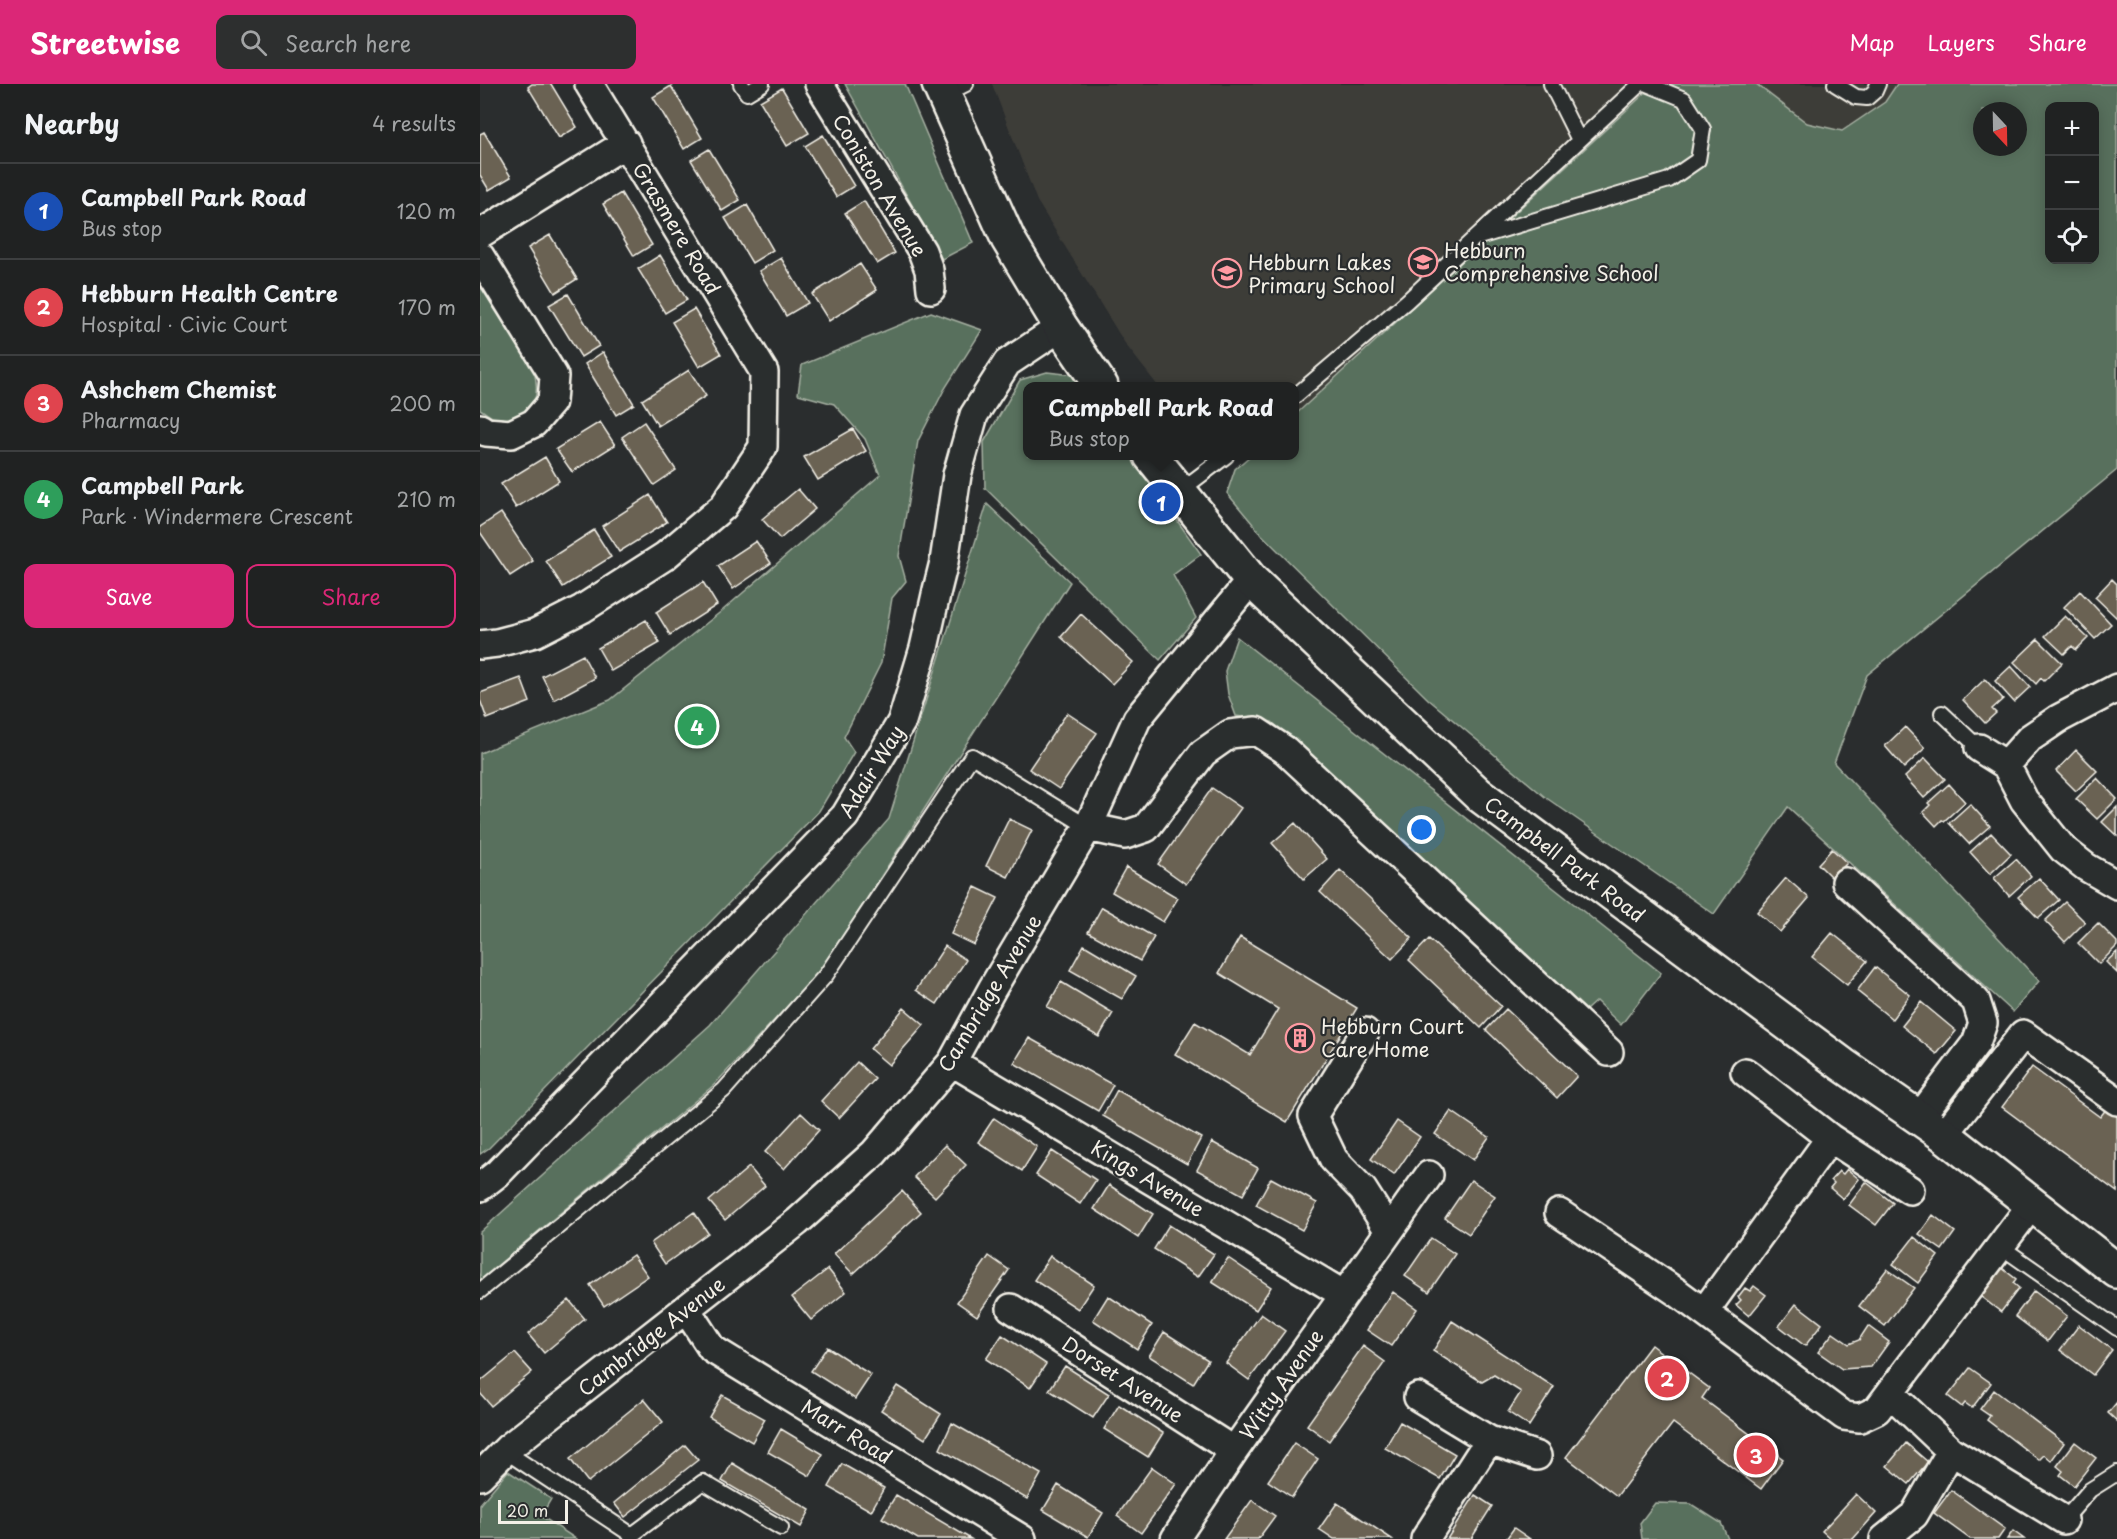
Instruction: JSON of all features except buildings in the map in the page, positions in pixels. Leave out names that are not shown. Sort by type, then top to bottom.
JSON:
[{"type":"street","name":"Grasmere Road","points":[[480,645],[497,644],[536,633],[582,609],[665,556],[723,507],[763,447],[764,372],[589,84]]},
{"type":"street","name":"Coniston Avenue","points":[[819,84],[922,251],[929,270],[931,289]]},
{"type":"street","points":[[950,88],[1008,239],[1061,327],[1098,382]]},
{"type":"street","points":[[480,234],[626,143]]},
{"type":"street","points":[[480,256],[554,376],[552,402],[534,423],[511,434],[486,432],[480,428]]},
{"type":"street","name":"Adair Way","points":[[480,1186],[498,1173],[846,816],[902,721],[924,648],[939,581],[957,475],[974,415],[1007,363],[1061,327]]},
{"type":"street","name":"Campbell Park Road","points":[[1154,460],[1251,580],[1478,795],[1778,1018],[1932,1127],[2117,1271]]},
{"type":"street","name":"Cambridge Avenue","points":[[480,1476],[505,1451],[797,1222],[874,1153],[952,1062],[992,989],[1088,827],[1137,719],[1251,580]]},
{"type":"street","points":[[2006,765],[2030,738],[2058,719],[2117,688]]},
{"type":"street","points":[[1088,827],[1125,835],[1146,828],[1203,753],[1230,734],[1256,731],[1286,750],[1609,1052]]},
{"type":"street","points":[[1979,748],[2006,765],[2024,800],[2063,849],[2086,867],[2117,885]]},
{"type":"street","points":[[1846,882],[1977,1001],[1983,1023],[1977,1043],[1932,1127]]},
{"type":"street","points":[[1365,1032],[1313,1116],[1334,1160],[1363,1190],[1389,1231]]},
{"type":"street","points":[[1932,1127],[2023,1034],[2117,1101]]},
{"type":"street","name":"Kings Avenue","points":[[952,1062],[1344,1294]]},
{"type":"street","points":[[1745,1072],[1830,1138],[1910,1190]]},
{"type":"street","points":[[1704,1312],[1830,1138]]},
{"type":"street","name":"Witty Avenue","points":[[1175,1539],[1234,1451],[1429,1175]]},
{"type":"street","points":[[1559,1214],[1704,1312],[1844,1416],[1860,1418],[1877,1410],[2032,1204]]},
{"type":"street","name":"Campbell Park Road","points":[[2032,1204],[2117,1261]]},
{"type":"street","name":"Dorset Avenue","points":[[1011,1308],[1234,1451]]},
{"type":"street","name":"Marr Road","points":[[686,1309],[712,1349],[1022,1539]]},
{"type":"street","points":[[1890,1393],[1951,1451],[2064,1520]]},
{"type":"street","points":[[1418,1397],[1489,1440],[1537,1456]]},
{"type":"street","points":[[1425,1539],[1489,1440]]},
{"type":"street","points":[[1884,1539],[1914,1515],[1951,1451]]},
{"type":"lane","points":[[741,84],[747,93],[762,84]]},
{"type":"lane","points":[[1551,84],[1579,140]]},
{"type":"lane","points":[[1299,393],[1407,301],[1640,84]]},
{"type":"lane","points":[[1474,238],[1669,180],[1698,159],[1703,129],[1684,99],[1647,84]]},
{"type":"lane","points":[[1835,84],[1856,97],[1867,98],[1875,91],[1878,84]]},
{"type":"lane","points":[[1180,491],[1221,460]]},
{"type":"lane","points":[[1942,713],[1979,748]]},
{"type":"lane","points":[[480,1291],[724,1090],[826,975],[972,756],[1088,827]]},
{"type":"lane","points":[[2000,1246],[2117,1328]]},
{"type":"lane","points":[[505,1451],[632,1534],[703,1482],[781,1527]]},
{"type":"lane","points":[[2064,1520],[2090,1490],[2117,1473]]},
{"type":"shaded area","name":"Hebburn Lakes Primary School","points":[[992,84],[1655,84],[1299,411],[1299,382],[1155,382],[1126,345],[1037,201]]},
{"type":"shaded area","points":[[1756,84],[1897,84],[1885,102],[1842,131],[1807,123]]},
{"type":"green space","points":[[845,84],[905,84],[973,243],[942,259]]},
{"type":"green space","points":[[1655,84],[1756,84],[1807,123],[1842,131],[1885,102],[1897,84],[2117,84],[2117,470],[1867,675],[1834,763],[2039,981],[2013,1012],[1788,807],[1714,914],[1545,797],[1428,699],[1262,535],[1227,493],[1235,469],[1245,460],[1299,460],[1299,411]]},
{"type":"green space","points":[[480,286],[534,370],[537,388],[533,405],[525,413],[514,418],[496,419],[480,409]]},
{"type":"green space","points":[[931,312],[982,330],[944,390],[918,441],[899,556],[906,581],[892,598],[881,663],[844,737],[854,752],[819,811],[489,1148],[480,1154],[480,753],[610,700],[723,610],[880,475],[865,439],[834,404],[798,394],[802,365]]},
{"type":"green space","points":[[1047,372],[1074,375],[1079,382],[1023,382],[1023,460],[1134,460],[1201,554],[1173,575],[1196,618],[1160,660],[985,488],[984,442],[1020,380]]},
{"type":"green space","points":[[987,504],[1070,582],[821,970],[714,1085],[480,1280],[480,1232],[710,1025],[889,819]]},
{"type":"green space","points":[[1237,637],[1661,973],[1621,1025],[1596,1001],[1586,1010],[1272,722],[1236,716],[1228,694],[1225,671]]},
{"type":"green space","points":[[508,1471],[551,1499],[541,1516],[576,1539],[480,1539],[480,1504]]},
{"type":"green space","points":[[1655,1503],[1691,1504],[1721,1523],[1728,1539],[1642,1539],[1640,1523]]},
{"type":"place","name":"Hebburn Comprehensive School","points":[[1423,262]]},
{"type":"place","name":"Hebburn Lakes Primary School","points":[[1227,273]]},
{"type":"place","name":"Campbell Park Road","points":[[1161,502]]},
{"type":"place","name":"Campbell Park","points":[[697,726]]},
{"type":"place","name":"Hebburn Court Care Home","points":[[1300,1038]]},
{"type":"place","name":"Hebburn Health Centre","points":[[1667,1378]]},
{"type":"place","name":"Ashchem Chemist","points":[[1756,1455]]}]
